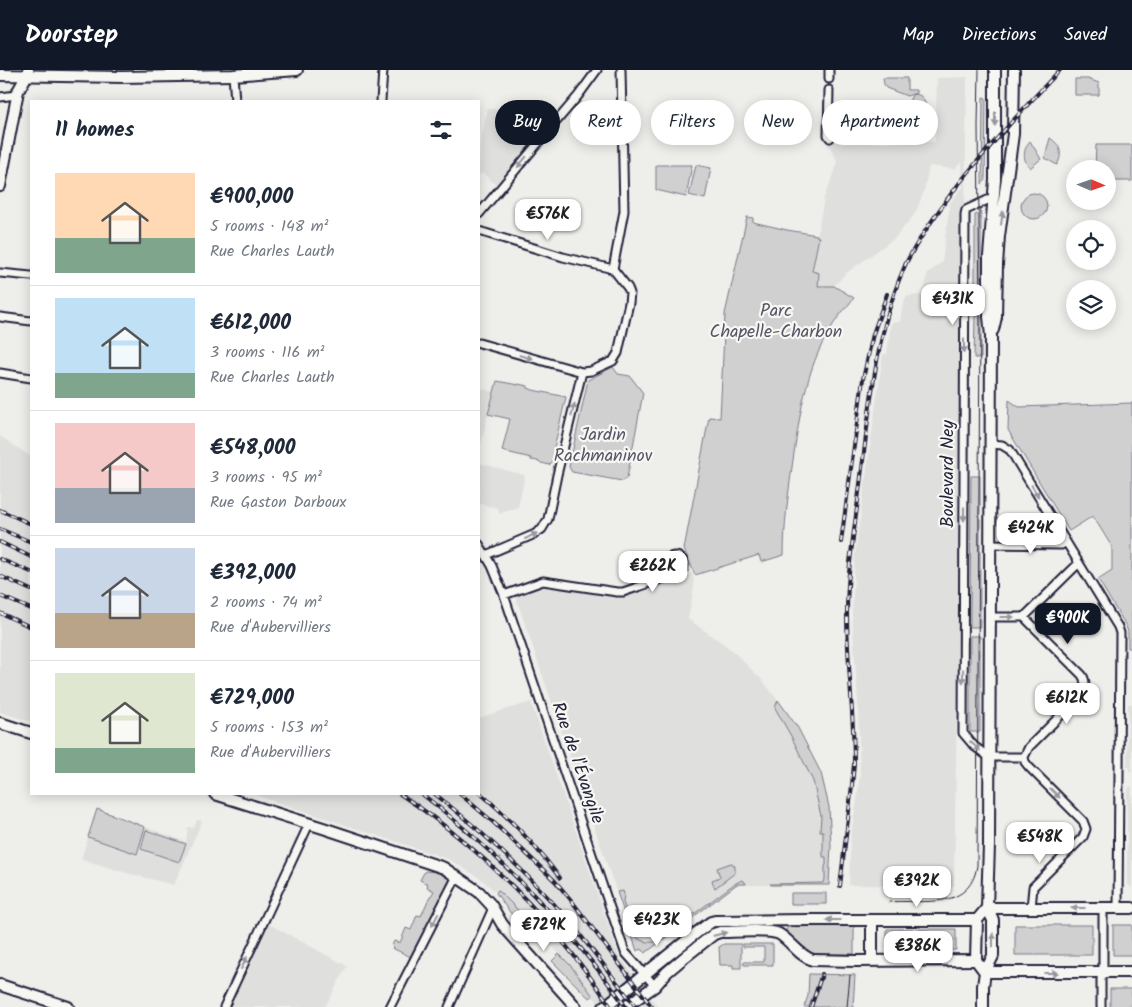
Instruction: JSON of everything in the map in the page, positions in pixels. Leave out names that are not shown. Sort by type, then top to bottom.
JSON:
[{"type":"main road","points":[[0,75],[27,73],[233,74],[296,70]]},
{"type":"main road","points":[[983,1007],[985,972],[993,956],[993,920],[987,908],[991,444],[989,256],[994,197],[995,70]]},
{"type":"main road","points":[[991,336],[996,317],[999,236],[1013,134],[1014,70]]},
{"type":"main road","points":[[0,186],[17,95],[27,73]]},
{"type":"main road","points":[[0,723],[30,733]]},
{"type":"main road","points":[[218,795],[444,868],[479,892],[491,905],[502,924],[576,1007]]},
{"type":"main road","points":[[987,908],[1132,908]]},
{"type":"main road","points":[[985,972],[976,960],[977,920],[987,908]]},
{"type":"main road","points":[[872,920],[872,961]]},
{"type":"main road","points":[[604,1007],[645,975],[675,948],[715,921],[977,920]]},
{"type":"main road","points":[[625,1007],[655,986],[667,972],[686,956],[714,934],[720,932],[762,931],[778,933],[805,957],[813,960],[976,960]]},
{"type":"main road","points":[[985,972],[1132,972]]},
{"type":"main road","points":[[0,985],[68,1007]]},
{"type":"street","points":[[381,100],[384,70]]},
{"type":"street","points":[[480,213],[578,96],[597,70]]},
{"type":"street","points":[[612,269],[624,211],[621,70]]},
{"type":"street","points":[[829,70],[829,79]]},
{"type":"street","points":[[233,74],[235,100]]},
{"type":"street","points":[[829,90],[829,100]]},
{"type":"street","points":[[0,97],[17,95]]},
{"type":"street","name":"Boulevard Ney","points":[[989,757],[974,746],[963,733],[964,214],[966,210],[994,197]]},
{"type":"street","points":[[480,231],[563,257],[612,269],[630,293],[618,354],[613,361],[591,371],[582,372],[480,343]]},
{"type":"street","points":[[0,273],[30,276]]},
{"type":"street","points":[[0,317],[30,321]]},
{"type":"street","points":[[486,555],[536,534],[542,529],[548,519],[582,372]]},
{"type":"street","points":[[0,373],[30,378]]},
{"type":"street","points":[[991,444],[1002,444],[1010,450],[1118,627],[1120,634],[1118,908]]},
{"type":"street","points":[[990,544],[1061,545],[1066,543]]},
{"type":"street","name":"Rue de l'Évangile","points":[[480,546],[497,576],[504,595],[625,952],[655,986]]},
{"type":"street","points":[[990,617],[1024,617],[1079,563]]},
{"type":"street","points":[[504,595],[543,581],[623,592],[673,574]]},
{"type":"street","points":[[1024,617],[1082,675],[1085,685],[1080,696],[1029,747],[1024,757],[1029,767],[1083,821],[1086,829],[1083,837],[1033,887],[1031,908]]},
{"type":"street","points":[[989,757],[1024,757]]},
{"type":"street","points":[[224,1007],[310,824]]},
{"type":"street","points":[[390,1007],[457,876]]},
{"type":"street","points":[[449,1007],[493,908]]},
{"type":"street","points":[[1101,1007],[1103,908]]},
{"type":"shaded area","points":[[967,77],[954,886],[849,885],[851,832],[860,774],[858,702],[852,615],[855,555],[883,354],[887,354],[891,323],[900,322],[903,304],[907,296],[924,295],[927,274],[942,262],[950,203],[963,187],[962,162],[954,169],[929,166],[924,191],[915,214],[895,238],[845,274],[834,286],[818,287],[812,271],[824,198],[835,171],[837,160],[829,145],[938,145],[937,78]]},
{"type":"shaded area","points":[[487,109],[495,109],[495,145],[529,145],[496,185],[484,174],[480,174],[480,145]]},
{"type":"shaded area","points":[[480,388],[493,392],[480,448]]},
{"type":"shaded area","points":[[0,436],[30,456],[30,722],[0,712]]},
{"type":"shaded area","points":[[480,463],[525,475],[518,507],[499,514],[498,508],[480,504]]},
{"type":"shaded area","points":[[693,573],[694,587],[688,619],[732,650],[764,682],[798,728],[821,773],[829,807],[831,845],[829,885],[737,885],[650,950],[635,946],[515,595],[545,585],[623,596]]},
{"type":"shaded area","points":[[531,702],[619,956],[658,1007],[601,1007],[571,966],[527,920],[481,879],[448,859],[255,795],[480,795],[480,718]]},
{"type":"shaded area","points":[[1128,704],[1132,704],[1132,772],[1127,767]]},
{"type":"shaded area","points":[[1129,787],[1132,787],[1132,888],[1127,883],[1127,792]]},
{"type":"shaded area","points":[[97,809],[186,842],[188,827],[194,828],[197,820],[202,821],[174,885],[81,859]]},
{"type":"shaded area","points":[[267,923],[347,966],[325,1007],[229,1007]]},
{"type":"green space","points":[[883,78],[907,78],[907,90],[916,90],[916,93],[907,96],[886,88]]},
{"type":"green space","points":[[1075,79],[1088,79],[1099,83],[1099,95],[1075,95]]},
{"type":"green space","points":[[913,94],[919,95],[924,100],[910,100]]},
{"type":"green space","points":[[983,97],[986,98],[985,181],[982,184]]},
{"type":"green space","points":[[1050,138],[1057,144],[1060,150],[1057,165],[1045,158]]},
{"type":"green space","points":[[1030,141],[1041,159],[1030,168],[1027,165],[1024,154]]},
{"type":"green space","points":[[1096,145],[1132,145],[1132,181],[1116,181],[1116,160],[1095,160]]},
{"type":"green space","points":[[656,165],[692,165],[686,197],[656,190]]},
{"type":"green space","points":[[696,165],[711,168],[705,199],[689,195]]},
{"type":"green space","points":[[1034,193],[1043,197],[1047,206],[1043,215],[1034,219],[1025,215],[1021,206],[1025,197]]},
{"type":"green space","points":[[981,212],[981,309],[975,309],[975,215]]},
{"type":"green space","name":"Parc Chapelle-Charbon","points":[[747,217],[753,218],[753,222],[817,235],[819,237],[812,271],[819,273],[818,286],[834,286],[854,298],[839,316],[822,344],[804,395],[785,522],[784,555],[761,562],[759,555],[695,575],[684,549],[709,417],[720,418],[725,314]]},
{"type":"green space","points":[[975,316],[981,316],[981,358],[974,358]]},
{"type":"green space","name":"Jardin Rachmaninov","points":[[613,367],[618,374],[630,376],[643,393],[627,478],[622,481],[572,472],[569,467],[588,380]]},
{"type":"green space","points":[[497,381],[528,386],[528,388],[533,390],[566,397],[554,448],[556,449],[551,464],[502,451],[510,419],[488,414]]},
{"type":"green space","points":[[1009,400],[1019,407],[1132,403],[1132,648],[1128,648],[1126,626],[1098,579],[1112,570],[1112,547],[1093,516],[1069,531],[1008,430]]},
{"type":"green space","points":[[971,476],[980,476],[980,627],[970,627]]},
{"type":"green space","points":[[970,636],[980,636],[980,732],[970,732]]},
{"type":"green space","points":[[778,700],[798,728],[821,773],[829,807],[831,845],[829,885],[770,884],[823,883],[826,865],[826,857],[823,857],[823,831],[820,831],[821,816],[813,781],[775,708]]},
{"type":"green space","points":[[97,809],[145,827],[137,854],[88,837]]},
{"type":"green space","points":[[146,830],[186,844],[179,862],[141,849]]},
{"type":"green space","points":[[731,863],[735,866],[735,873],[715,888],[712,880],[720,877],[717,868]]},
{"type":"green space","points":[[425,871],[437,872],[450,879],[450,882],[411,957],[392,948],[392,946],[394,941],[400,943],[406,928],[411,930],[417,915],[421,916],[434,891],[427,887],[428,884],[420,880]]},
{"type":"green space","points":[[742,880],[746,884],[737,884],[648,951],[645,953],[640,949],[637,951],[617,892],[623,891],[623,902],[636,937],[645,942],[651,942],[658,941]]},
{"type":"green space","points":[[498,890],[541,937],[535,942],[496,893]]},
{"type":"green space","points":[[791,893],[826,893],[826,904],[791,904]]},
{"type":"green space","points":[[854,924],[854,954],[814,954],[787,933],[786,930],[789,925]]},
{"type":"green space","points":[[1015,925],[1092,925],[1092,955],[1015,955]]},
{"type":"green space","points":[[1113,925],[1132,925],[1132,955],[1113,955]]},
{"type":"green space","points":[[887,929],[913,929],[903,950],[887,949]]},
{"type":"green space","points":[[917,929],[956,929],[956,950],[906,950]]},
{"type":"green space","points":[[724,944],[741,944],[741,968],[733,968],[733,965],[720,965],[719,947]]},
{"type":"green space","points":[[743,944],[773,944],[773,965],[744,965],[743,962],[764,962],[764,947],[743,947]]},
{"type":"green space","points":[[559,954],[571,966],[593,996],[589,998],[552,961]]},
{"type":"green space","points":[[809,974],[855,975],[853,1007],[804,1007],[808,996]]},
{"type":"green space","points":[[1110,989],[1132,989],[1132,1007],[1110,1007]]},
{"type":"tram line","points":[[889,902],[929,901],[954,897],[965,891],[972,881],[977,866],[980,312],[979,70]]},
{"type":"tram line","points":[[847,1007],[850,975]]},
{"type":"railway","points":[[905,265],[932,220],[951,194],[1004,130],[1060,70]]},
{"type":"railway","points":[[840,886],[854,764],[847,632],[847,597],[850,565],[875,370],[888,313],[908,259]]},
{"type":"railway","points":[[841,542],[863,379],[873,334],[887,294]]},
{"type":"railway","points":[[0,510],[30,524]]},
{"type":"railway","points":[[0,529],[30,542]]},
{"type":"railway","points":[[0,542],[30,557]]},
{"type":"railway","points":[[0,559],[30,572]]},
{"type":"railway","points":[[0,576],[30,590]]},
{"type":"railway","points":[[0,596],[30,609]]},
{"type":"railway","points":[[0,613],[30,627]]},
{"type":"railway","points":[[480,793],[522,833],[560,878]]},
{"type":"railway","points":[[401,795],[431,815],[460,839],[516,890],[566,946],[611,1007]]},
{"type":"railway","points":[[423,795],[479,841],[532,893],[604,977],[626,1007]]},
{"type":"railway","points":[[436,795],[498,848],[548,898],[636,1007]]},
{"type":"railway","points":[[461,795],[493,822],[555,881],[652,1007]]},
{"type":"railway","points":[[811,1007],[822,974]]}]
